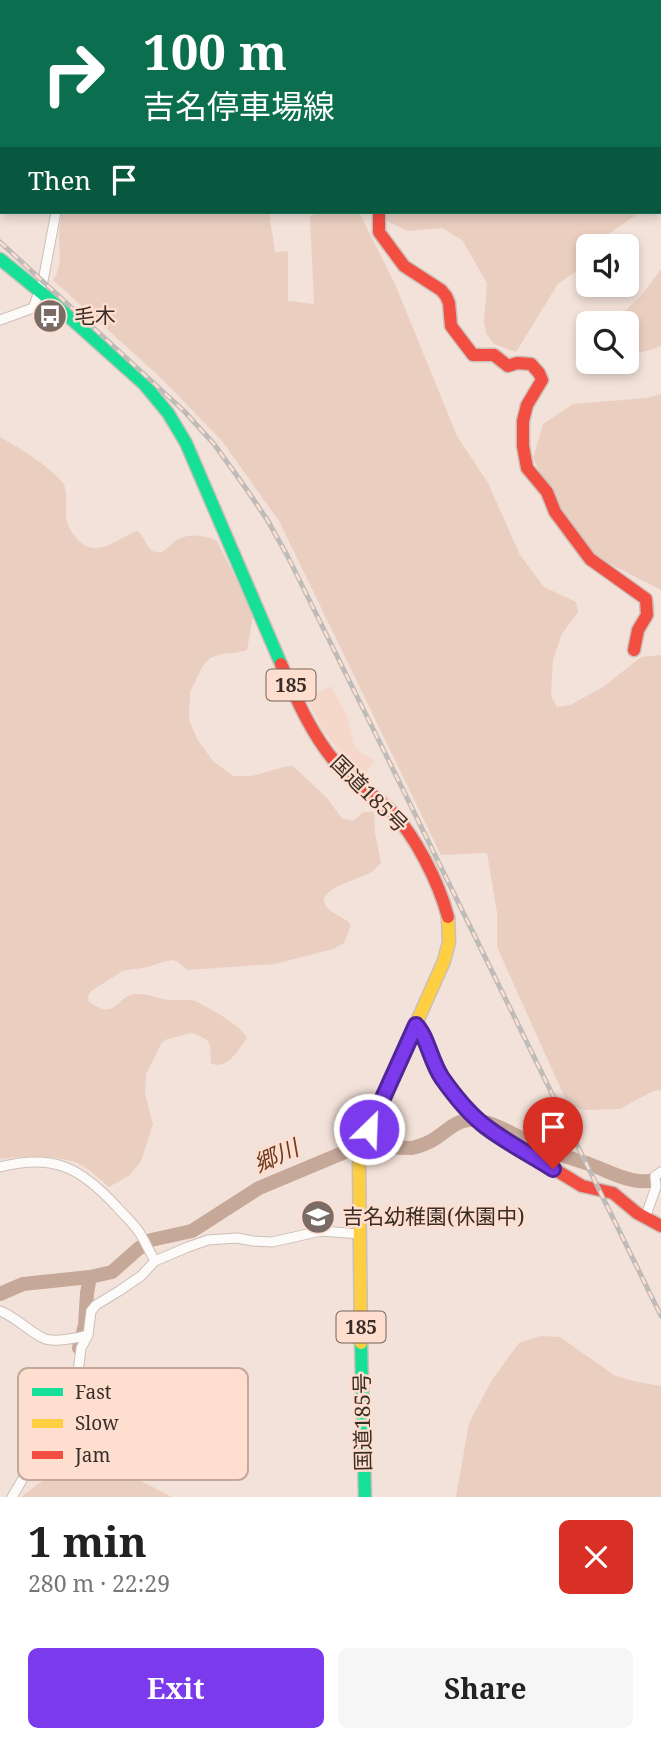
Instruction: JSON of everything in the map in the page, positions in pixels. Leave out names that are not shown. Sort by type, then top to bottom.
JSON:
[{"type":"main road","points":[[379,214],[379,232],[404,266],[446,296],[451,327],[473,355],[494,355],[508,366],[517,363],[531,364],[539,373],[542,380],[527,405],[523,422],[527,468],[547,492],[555,512],[590,559],[646,599],[647,615],[638,630],[634,650]]},
{"type":"main road","name":"国道185号","points":[[0,259],[144,384],[178,427],[314,735],[337,765],[387,807],[407,831],[432,873],[449,919],[449,942],[444,961],[365,1141],[361,1156],[358,1177],[365,1497]]},
{"type":"main road","points":[[416,1025],[421,1030],[439,1075],[479,1120],[582,1186],[613,1193],[645,1218],[661,1226]]},
{"type":"street","points":[[0,320],[33,308],[43,281],[55,214]]},
{"type":"street","points":[[0,1167],[17,1162],[43,1162],[72,1168],[103,1191],[137,1229],[155,1261]]},
{"type":"street","points":[[645,1218],[658,1181]]},
{"type":"street","points":[[79,1368],[91,1311],[141,1276],[155,1261],[208,1240],[237,1238],[272,1242],[321,1231],[360,1234]]},
{"type":"street","points":[[0,1311],[45,1339],[84,1336]]},
{"type":"street","points":[[12,1497],[22,1480]]},
{"type":"shaded area","points":[[62,214],[269,214],[275,252],[288,251],[288,301],[314,304],[310,216],[360,214],[395,284],[457,436],[488,483],[520,555],[544,587],[576,602],[578,612],[562,634],[553,660],[551,696],[557,707],[570,705],[603,687],[641,657],[661,655],[661,1090],[653,1091],[620,1109],[583,1110],[572,1105],[564,1096],[497,947],[497,913],[487,853],[441,855],[279,521],[222,441],[161,378],[53,280],[59,264]]},
{"type":"shaded area","points":[[385,214],[637,214],[609,234],[576,234],[576,271],[558,284],[516,352],[494,344],[486,333],[484,321],[487,283],[462,240],[442,228],[407,231],[385,220]]},
{"type":"shaded area","points":[[661,269],[661,346],[639,352],[639,311],[625,311],[641,296]]},
{"type":"shaded area","points":[[661,394],[661,590],[588,553],[554,501],[533,458],[543,424],[573,404],[647,398]]},
{"type":"shaded area","points":[[0,437],[60,479],[65,489],[68,523],[77,539],[86,546],[101,548],[137,531],[155,552],[162,552],[175,541],[193,535],[217,541],[253,616],[247,650],[210,658],[202,667],[190,692],[189,720],[197,739],[213,761],[233,776],[252,776],[293,766],[326,797],[342,818],[353,821],[363,812],[374,812],[381,863],[368,874],[334,888],[324,898],[325,904],[333,913],[351,925],[344,943],[333,949],[275,964],[187,970],[178,962],[166,961],[123,971],[91,991],[89,1002],[106,1009],[111,1009],[129,995],[136,994],[168,1000],[195,1001],[232,1023],[247,1038],[232,1058],[217,1065],[211,1063],[207,1040],[196,1034],[190,1033],[165,1040],[161,1044],[146,1074],[145,1094],[153,1124],[141,1161],[130,1175],[109,1187],[83,1166],[65,1159],[0,1159]]},
{"type":"shaded area","points":[[331,686],[347,715],[355,746],[361,753],[375,760],[366,774],[342,755],[323,730],[307,699]]},
{"type":"shaded area","points":[[541,1336],[560,1337],[614,1375],[661,1386],[661,1497],[456,1497],[469,1423],[492,1380],[519,1343]]},
{"type":"shaded area","points":[[45,1480],[139,1480],[172,1497],[21,1497]]},
{"type":"waterway","name":"郷川","points":[[0,1294],[23,1284],[112,1272],[151,1240],[192,1231],[259,1188],[357,1147],[412,1148],[433,1140],[455,1124],[469,1120],[492,1124],[529,1142],[624,1178],[642,1181],[661,1179]]},
{"type":"waterway","points":[[79,1348],[85,1325],[90,1277]]},
{"type":"railway","points":[[0,242],[184,411],[214,444],[268,521],[661,1316]]},
{"type":"traffic: fast","points":[[0,259],[144,384],[168,413],[186,443],[281,664]]},
{"type":"traffic: fast","points":[[361,1343],[365,1497]]},
{"type":"traffic: slow","points":[[361,1343],[359,1163],[369,1129],[444,961],[449,942],[448,917]]},
{"type":"traffic: jam","points":[[379,214],[379,232],[404,266],[446,296],[451,326],[473,355],[494,355],[508,366],[517,363],[531,364],[539,373],[542,380],[527,405],[523,421],[523,446],[527,468],[547,492],[555,512],[590,559],[646,599],[647,615],[638,630],[634,650]]},
{"type":"traffic: jam","points":[[281,664],[305,715],[327,752],[348,776],[399,819],[417,845],[439,889],[448,917]]},
{"type":"traffic: jam","points":[[416,1025],[444,1080],[467,1108],[493,1132],[582,1186],[613,1193],[637,1213],[661,1226]]},
{"type":"place","name":"毛木","points":[[50,316]]},
{"type":"place","name":"吉名幼稚園(休園中)","points":[[318,1217]]},
{"type":"route","points":[[369,1129],[416,1025],[421,1030],[439,1075],[470,1112],[493,1132],[553,1169]]}]
